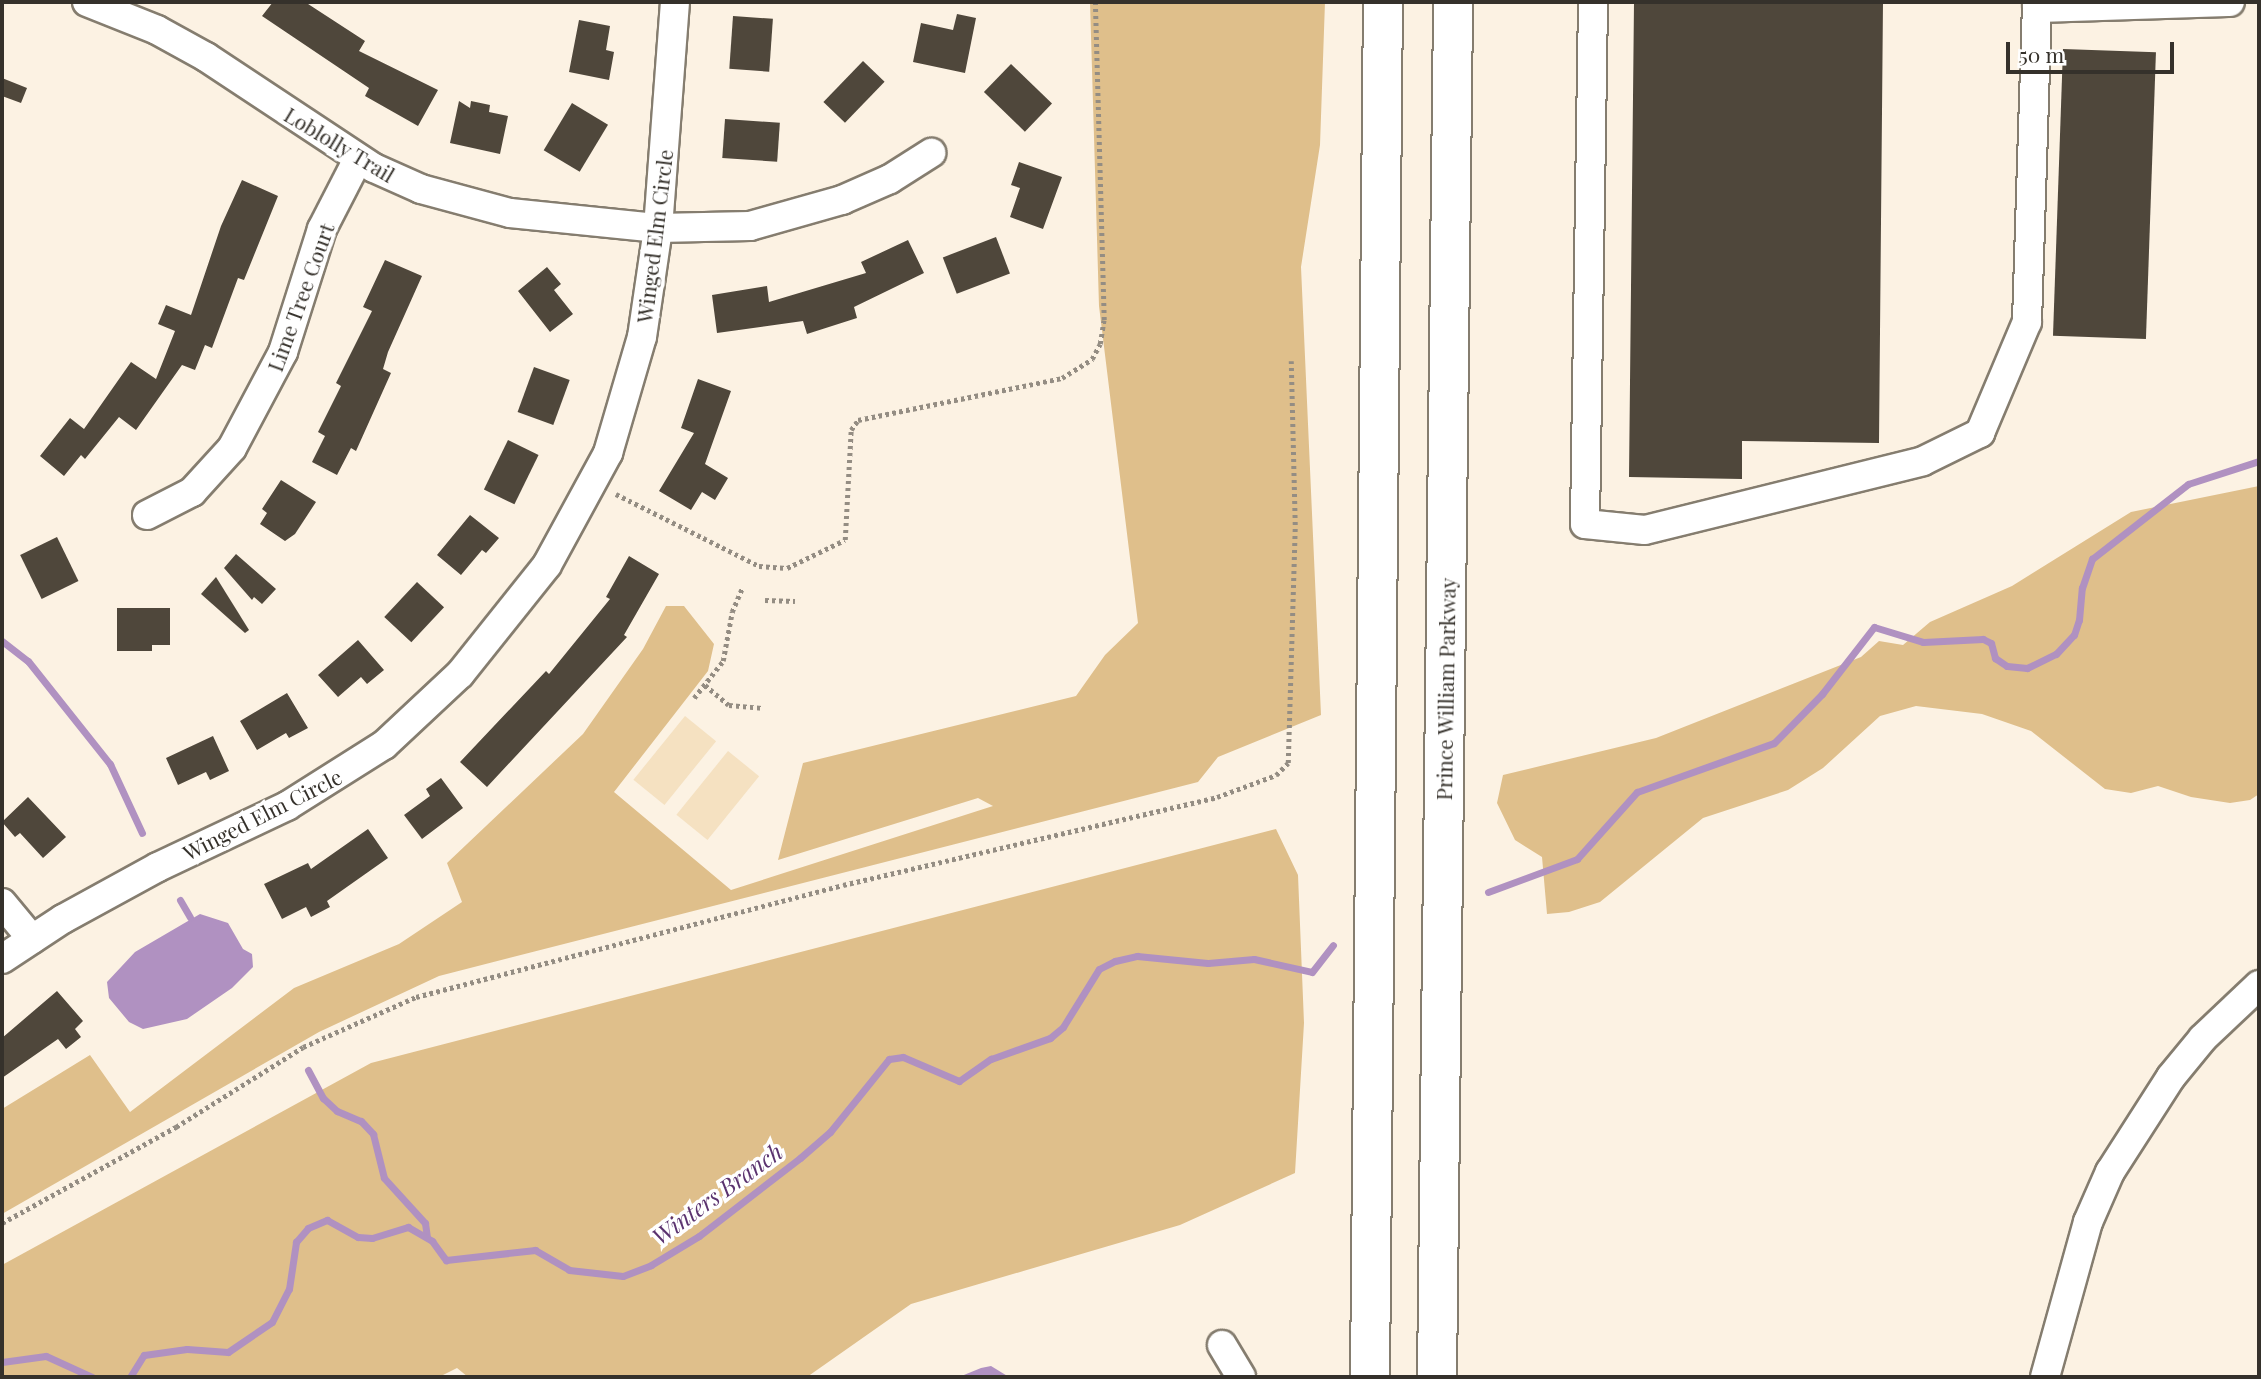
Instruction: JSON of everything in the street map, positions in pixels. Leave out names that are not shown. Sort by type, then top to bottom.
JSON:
[{"type":"highway","points":[[1370,1377],[1383,2]]},
{"type":"highway","name":"Prince William Parkway","points":[[1437,1377],[1453,2]]},
{"type":"street","name":"Loblolly Trail","points":[[86,2],[158,30],[206,57],[358,159],[460,201],[510,213],[658,229],[750,226],[802,214],[890,179],[931,153]]},
{"type":"street","name":"Winged Elm Circle","points":[[2,960],[32,939],[158,867],[337,778],[384,745],[460,674],[547,565],[608,453],[642,337],[658,229],[675,2]]},
{"type":"street","points":[[1593,2],[1585,524],[1645,530],[1923,461],[1980,433],[2027,322],[2037,5],[2230,2]]},
{"type":"street","name":"Lime Tree Court","points":[[148,515],[192,492],[232,449],[283,352],[322,229],[358,159]]},
{"type":"street","points":[[2,904],[32,939]]},
{"type":"street","points":[[2045,1377],[2088,1222],[2110,1172],[2171,1077],[2203,1038],[2259,985]]},
{"type":"street","points":[[1222,1345],[1241,1377]]},
{"type":"path","points":[[616,494],[754,567],[787,568],[843,543],[851,430],[859,420],[1062,378],[1096,354],[1104,320],[1095,2]]},
{"type":"path","points":[[2,1223],[176,1126],[303,1048],[416,997],[843,885],[1217,797],[1283,770],[1288,763],[1295,525],[1291,361]]},
{"type":"path","points":[[694,698],[725,657],[732,612],[742,589]]},
{"type":"path","points":[[765,600],[795,601]]},
{"type":"path","points":[[705,685],[729,705],[762,708]]},
{"type":"shaded area","points":[[1090,2],[1325,2],[1320,145],[1301,267],[1321,715],[1218,757],[1198,782],[439,976],[319,1032],[2,1214],[2,1109],[90,1055],[130,1112],[294,988],[399,944],[462,902],[447,863],[583,734],[643,649],[666,606],[684,606],[714,644],[708,671],[614,792],[731,890],[993,806],[978,798],[778,860],[803,763],[1076,696],[1105,655],[1138,623],[1099,306]]},
{"type":"shaded area","points":[[2259,486],[2259,794],[2250,800],[2230,803],[2191,797],[2158,786],[2131,793],[2105,789],[2031,731],[1982,714],[1916,706],[1880,716],[1823,768],[1788,790],[1703,818],[1600,902],[1569,912],[1547,914],[1542,857],[1515,840],[1497,803],[1503,775],[1656,738],[1861,657],[1879,641],[1903,645],[1930,622],[2012,586],[2131,512]]},
{"type":"shaded area","points":[[685,716],[716,741],[664,805],[633,780]]},
{"type":"shaded area","points":[[728,751],[759,776],[707,840],[676,815]]},
{"type":"shaded area","points":[[1276,829],[1298,875],[1304,1023],[1295,1173],[1180,1225],[911,1304],[807,1377],[468,1377],[457,1368],[439,1377],[2,1377],[2,1265],[371,1063]]},
{"type":"shaded area","points":[[200,914],[228,923],[243,949],[252,954],[253,967],[232,988],[187,1019],[143,1029],[129,1022],[109,998],[107,982],[135,952]]},
{"type":"shaded area","points":[[991,1366],[1009,1377],[959,1377],[981,1368]]},
{"type":"building","points":[[273,2],[305,2],[365,41],[359,51],[438,90],[418,126],[365,96],[369,88],[262,16]]},
{"type":"building","points":[[1634,2],[1883,2],[1879,443],[1742,441],[1742,479],[1629,477]]},
{"type":"building","points":[[957,14],[976,18],[965,73],[913,62],[921,23],[953,30]]},
{"type":"building","points":[[733,16],[773,19],[769,72],[729,69]]},
{"type":"building","points":[[579,20],[610,26],[606,50],[614,52],[609,80],[569,72]]},
{"type":"building","points":[[2063,49],[2156,52],[2146,339],[2053,336]]},
{"type":"building","points":[[863,61],[885,82],[845,123],[823,102]]},
{"type":"building","points":[[1011,64],[1052,104],[1025,132],[984,92]]},
{"type":"building","points":[[2,78],[27,88],[21,103],[2,96]]},
{"type":"building","points":[[459,101],[470,108],[471,101],[490,105],[489,112],[508,116],[500,154],[450,143]]},
{"type":"building","points":[[572,103],[608,125],[580,172],[544,150]]},
{"type":"building","points":[[725,119],[780,123],[777,162],[722,158]]},
{"type":"building","points":[[1019,162],[1062,177],[1043,229],[1010,217],[1020,188],[1011,185]]},
{"type":"building","points":[[242,180],[278,196],[244,280],[238,278],[212,348],[205,345],[195,370],[182,365],[136,430],[119,417],[85,459],[81,455],[64,476],[40,456],[70,418],[84,429],[131,362],[156,379],[175,331],[158,324],[166,305],[191,315],[221,226]]},
{"type":"building","points":[[996,237],[1010,273],[957,294],[943,257]]},
{"type":"building","points":[[908,240],[924,273],[854,307],[857,318],[807,334],[803,321],[717,333],[712,295],[767,286],[769,302],[866,273],[861,262]]},
{"type":"building","points":[[385,260],[422,276],[388,352],[383,369],[391,373],[356,451],[351,448],[337,475],[312,462],[325,436],[318,432],[341,386],[336,383],[372,311],[363,307]]},
{"type":"building","points":[[547,267],[561,284],[554,290],[573,314],[550,332],[518,291]]},
{"type":"building","points":[[534,367],[570,380],[553,425],[518,412]]},
{"type":"building","points":[[698,379],[731,391],[705,464],[728,478],[715,500],[702,492],[691,510],[659,491],[694,433],[681,428]]},
{"type":"building","points":[[508,440],[539,455],[514,504],[484,489]]},
{"type":"building","points":[[281,480],[316,502],[295,534],[285,541],[260,524],[267,513],[262,509]]},
{"type":"building","points":[[470,515],[499,538],[486,553],[482,550],[461,575],[437,555]]},
{"type":"building","points":[[57,537],[78,581],[42,599],[20,555]]},
{"type":"building","points":[[236,554],[276,589],[262,604],[254,597],[252,600],[224,568]]},
{"type":"building","points":[[629,556],[659,574],[624,635],[627,637],[487,787],[460,762],[546,671],[549,674],[610,599],[606,597]]},
{"type":"building","points":[[216,577],[249,630],[245,633],[201,594]]},
{"type":"building","points":[[417,582],[444,607],[411,642],[384,617]]},
{"type":"building","points":[[117,608],[170,608],[170,645],[152,645],[152,651],[117,651]]},
{"type":"building","points":[[358,640],[384,670],[367,684],[361,677],[338,697],[318,675]]},
{"type":"building","points":[[287,693],[308,728],[289,738],[286,733],[257,750],[240,721]]},
{"type":"building","points":[[213,736],[229,771],[210,780],[206,772],[178,785],[166,758]]},
{"type":"building","points":[[441,778],[463,808],[422,839],[404,815],[430,796],[426,789]]},
{"type":"building","points":[[28,797],[66,837],[43,858],[20,833],[15,837],[2,822]]},
{"type":"building","points":[[368,829],[388,858],[327,901],[330,907],[311,917],[306,907],[282,919],[264,884],[308,863],[311,869]]},
{"type":"building","points":[[57,991],[83,1021],[75,1029],[81,1037],[66,1049],[58,1039],[2,1078],[2,1038]]},
{"type":"waterway","name":"Winters Branch","points":[[1488,892],[1577,859],[1637,792],[1774,743],[1822,694],[1874,627],[1923,642],[1983,639],[1991,643],[1995,658],[2007,666],[2027,668],[2056,654],[2074,635],[2079,620],[2082,588],[2092,559],[2188,484],[2259,461]]},
{"type":"waterway","points":[[2,641],[28,661],[110,764],[142,833]]},
{"type":"waterway","points":[[180,900],[190,917]]},
{"type":"waterway","name":"Winters Branch","points":[[130,1377],[144,1355],[187,1349],[228,1352],[272,1322],[289,1289],[296,1242],[308,1228],[327,1220],[358,1237],[372,1238],[408,1227],[432,1241],[446,1260],[535,1250],[569,1270],[623,1276],[651,1265],[699,1236],[800,1158],[830,1132],[889,1059],[903,1057],[959,1081],[991,1059],[1050,1038],[1063,1027],[1099,969],[1115,961],[1137,956],[1208,963],[1254,959],[1312,972],[1333,945]]},
{"type":"waterway","points":[[308,1070],[323,1098],[337,1111],[361,1121],[373,1134],[384,1178],[425,1223],[427,1237]]},
{"type":"waterway","name":"Winters Branch","points":[[2,1362],[46,1356],[92,1377]]}]
